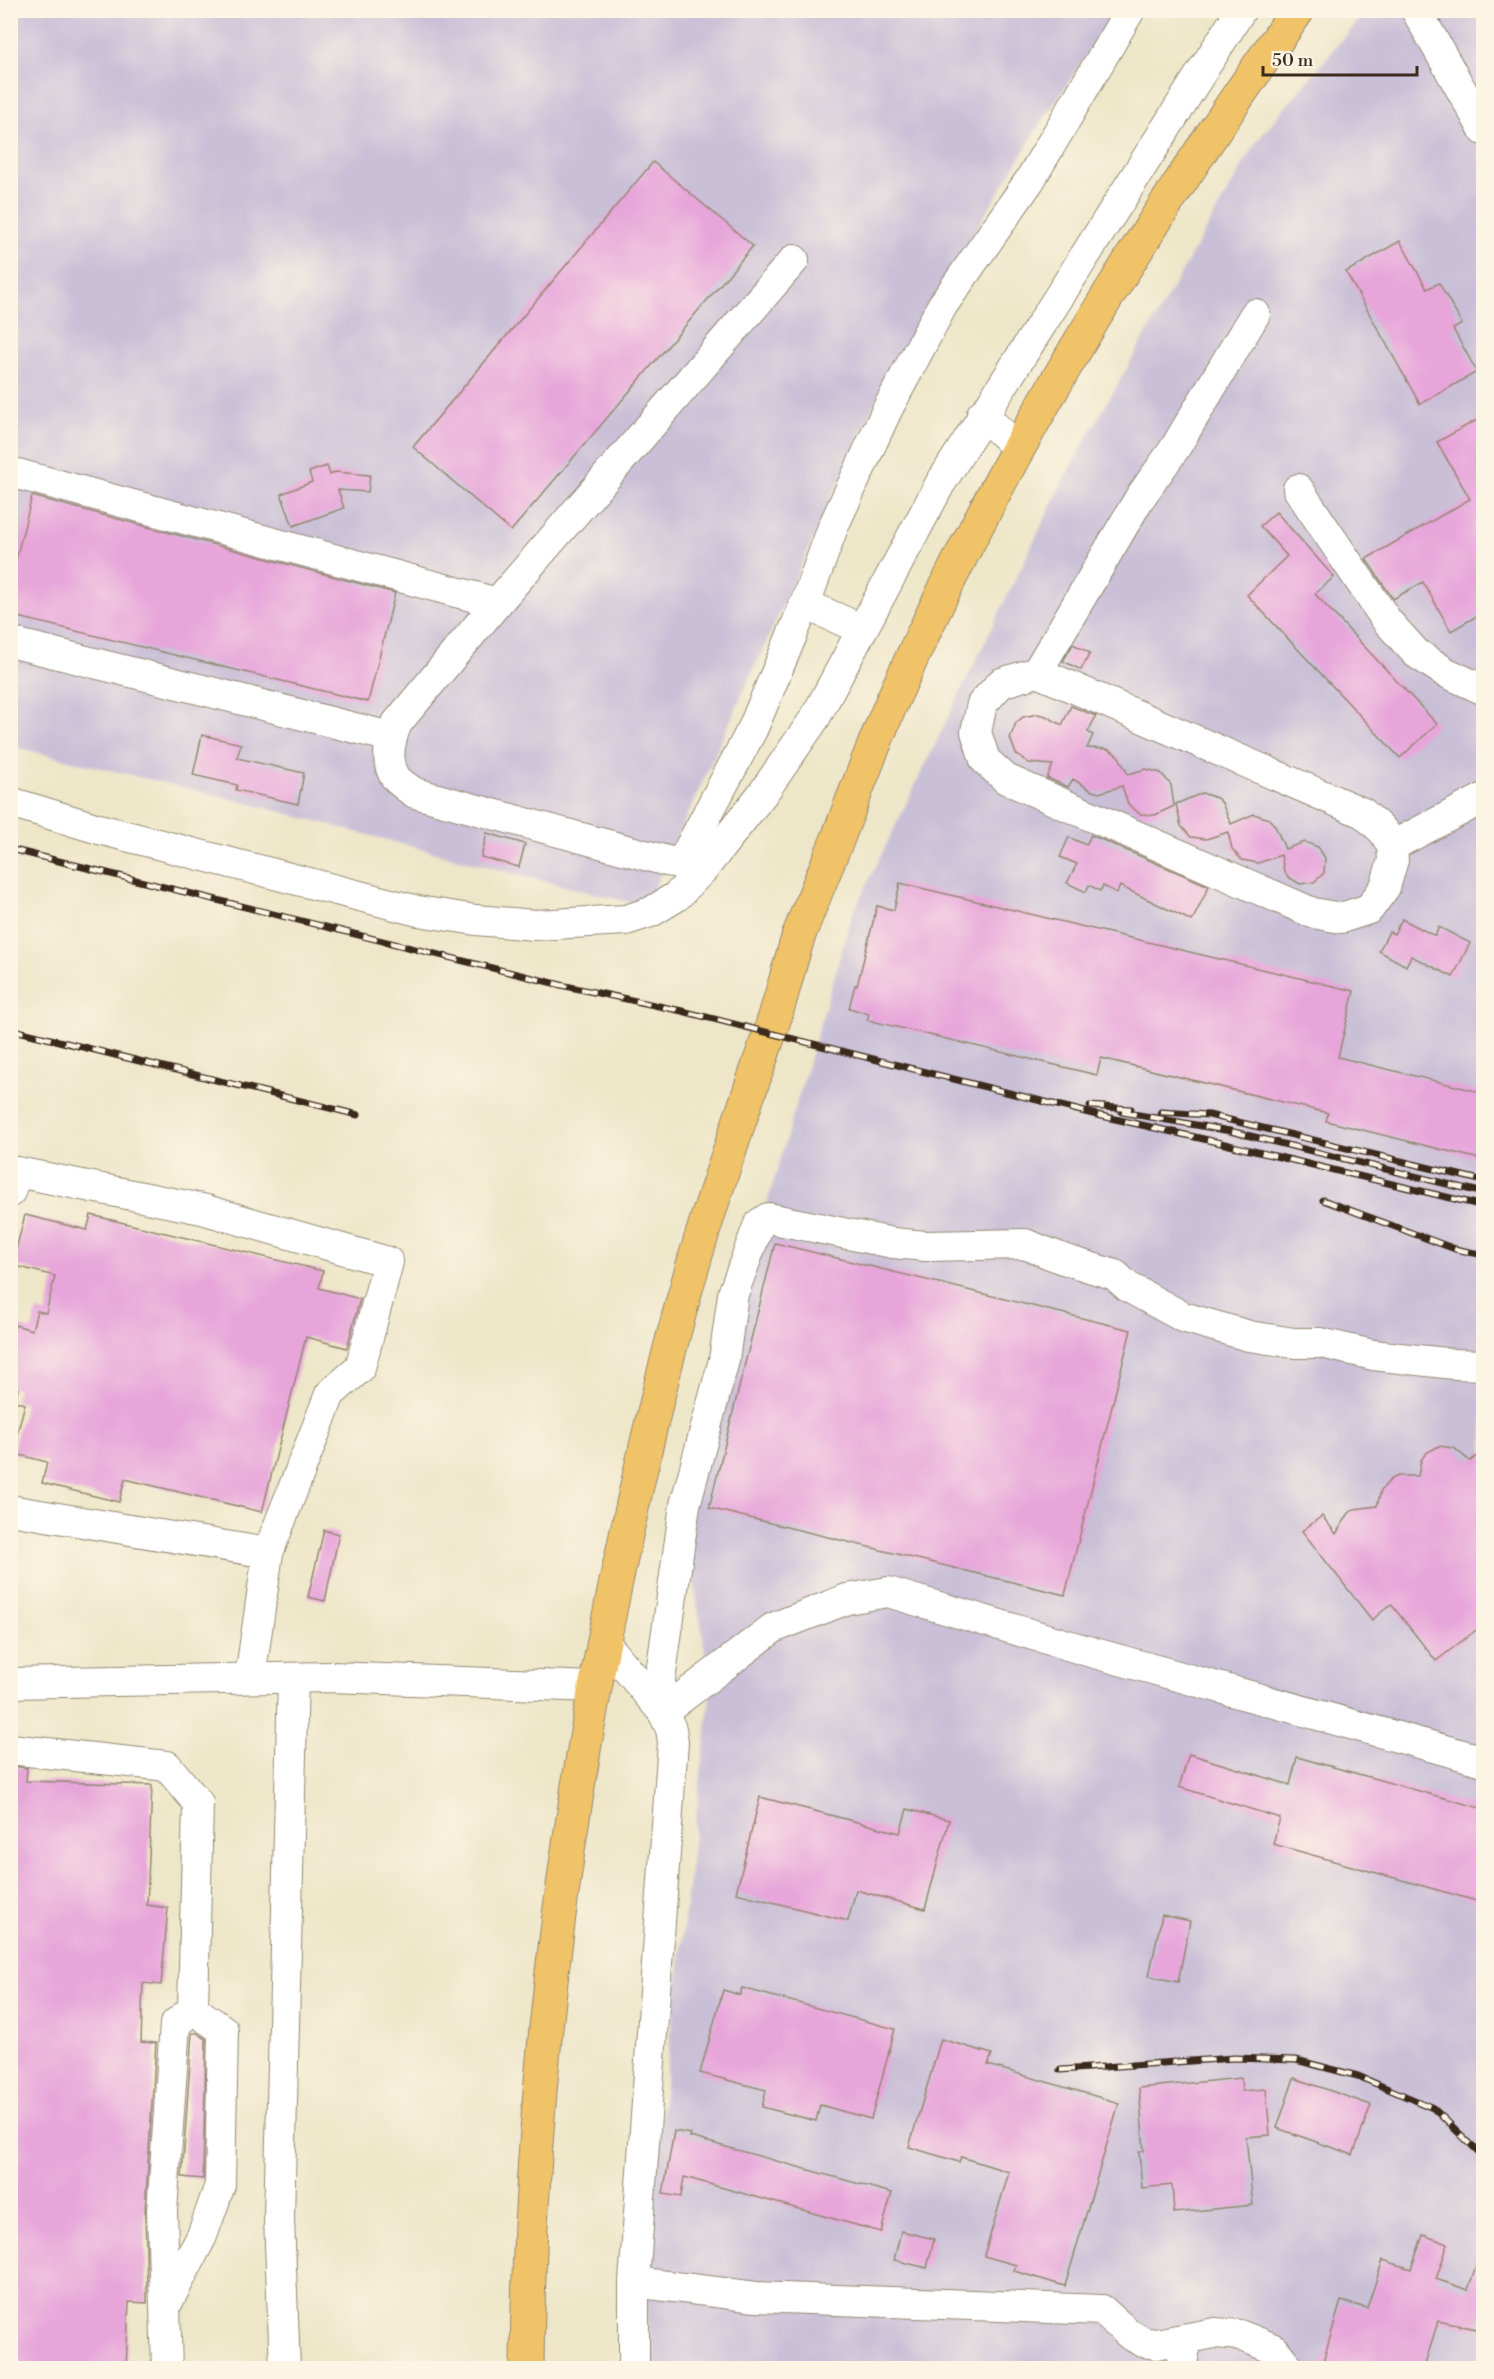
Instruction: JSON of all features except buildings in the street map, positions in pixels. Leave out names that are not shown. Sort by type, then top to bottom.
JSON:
[{"type":"highway","points":[[527,2368],[528,2284],[535,2133],[551,1977],[570,1832],[594,1687],[646,1443],[693,1263],[774,1022],[799,936],[893,699],[950,580],[1019,449],[1106,297],[1248,80],[1298,10]]},
{"type":"street","points":[[10,802],[110,831],[418,911],[476,920],[535,925],[626,920],[651,912],[677,896],[693,865],[753,728],[805,604],[833,527],[887,410],[942,306],[1030,180],[1130,10]]},
{"type":"street","points":[[693,865],[762,793],[815,718],[940,484],[982,414],[1241,10]]},
{"type":"street","points":[[1416,10],[1484,130]]},
{"type":"street","points":[[693,865],[667,861],[415,793],[396,777],[388,758],[391,737],[397,723],[497,603],[794,260]]},
{"type":"street","points":[[1037,672],[1139,499],[1175,448],[1255,314]]},
{"type":"street","points":[[982,414],[1019,449]]},
{"type":"street","points":[[11,473],[497,603]]},
{"type":"street","points":[[1298,489],[1387,621],[1416,653],[1445,672],[1484,690]]},
{"type":"street","points":[[805,604],[861,629]]},
{"type":"street","points":[[10,642],[391,737]]},
{"type":"street","points":[[1037,672],[1363,813],[1384,832],[1392,846],[1393,860],[1385,887],[1369,909],[1341,918],[1313,913],[1006,779],[985,759],[976,732],[982,704],[1001,683],[1037,672]]},
{"type":"street","points":[[1392,846],[1484,798]]},
{"type":"street","points":[[10,1192],[17,1172],[202,1209],[388,1262],[360,1368],[330,1394],[268,1552],[250,1678]]},
{"type":"street","points":[[663,1712],[660,1680],[685,1505],[724,1360],[733,1294],[759,1224],[764,1219],[789,1221],[893,1243],[926,1246],[1025,1244],[1063,1259],[1115,1275],[1128,1287],[1183,1317],[1249,1336],[1294,1343],[1321,1343],[1385,1356],[1484,1365]]},
{"type":"street","points":[[10,1510],[268,1552]]},
{"type":"street","points":[[663,1712],[773,1628],[847,1599],[888,1592],[1091,1652],[1484,1761]]},
{"type":"street","points":[[604,1642],[663,1712],[671,1729],[673,1742],[634,2282],[634,2368]]},
{"type":"street","points":[[10,1683],[332,1677],[594,1687]]},
{"type":"street","points":[[285,2368],[279,2218],[293,1678]]},
{"type":"street","points":[[10,1749],[167,1766],[198,1803],[193,2009],[175,2024],[162,2212],[167,2368]]},
{"type":"street","points":[[165,2307],[202,2236],[220,2185],[223,2030],[193,2009]]},
{"type":"street","points":[[634,2282],[756,2297],[1102,2310],[1129,2334],[1143,2342],[1156,2344],[1215,2332],[1240,2335],[1274,2349],[1289,2368]]},
{"type":"street","points":[[1181,2368],[1187,2339]]},
{"type":"shaded area","points":[[11,11],[1115,11],[1036,131],[889,372],[646,906],[247,803],[11,746]]},
{"type":"shaded area","points":[[1366,11],[1483,11],[1483,2368],[652,2368],[644,2265],[711,1688],[680,1497],[853,913],[1066,475],[1256,142]]},
{"type":"railway","points":[[10,849],[561,985],[682,1011],[1093,1114],[1484,1206]]},
{"type":"railway","points":[[10,1029],[358,1115]]},
{"type":"railway","points":[[1090,1106],[1131,1109]]},
{"type":"railway","points":[[1122,1112],[1230,1131],[1484,1193]]},
{"type":"railway","points":[[1161,1112],[1209,1115],[1484,1181]]},
{"type":"railway","points":[[1323,1200],[1455,1249],[1484,1255]]},
{"type":"railway","points":[[1060,2070],[1234,2058],[1296,2060],[1358,2076],[1433,2108],[1484,2157]]}]
